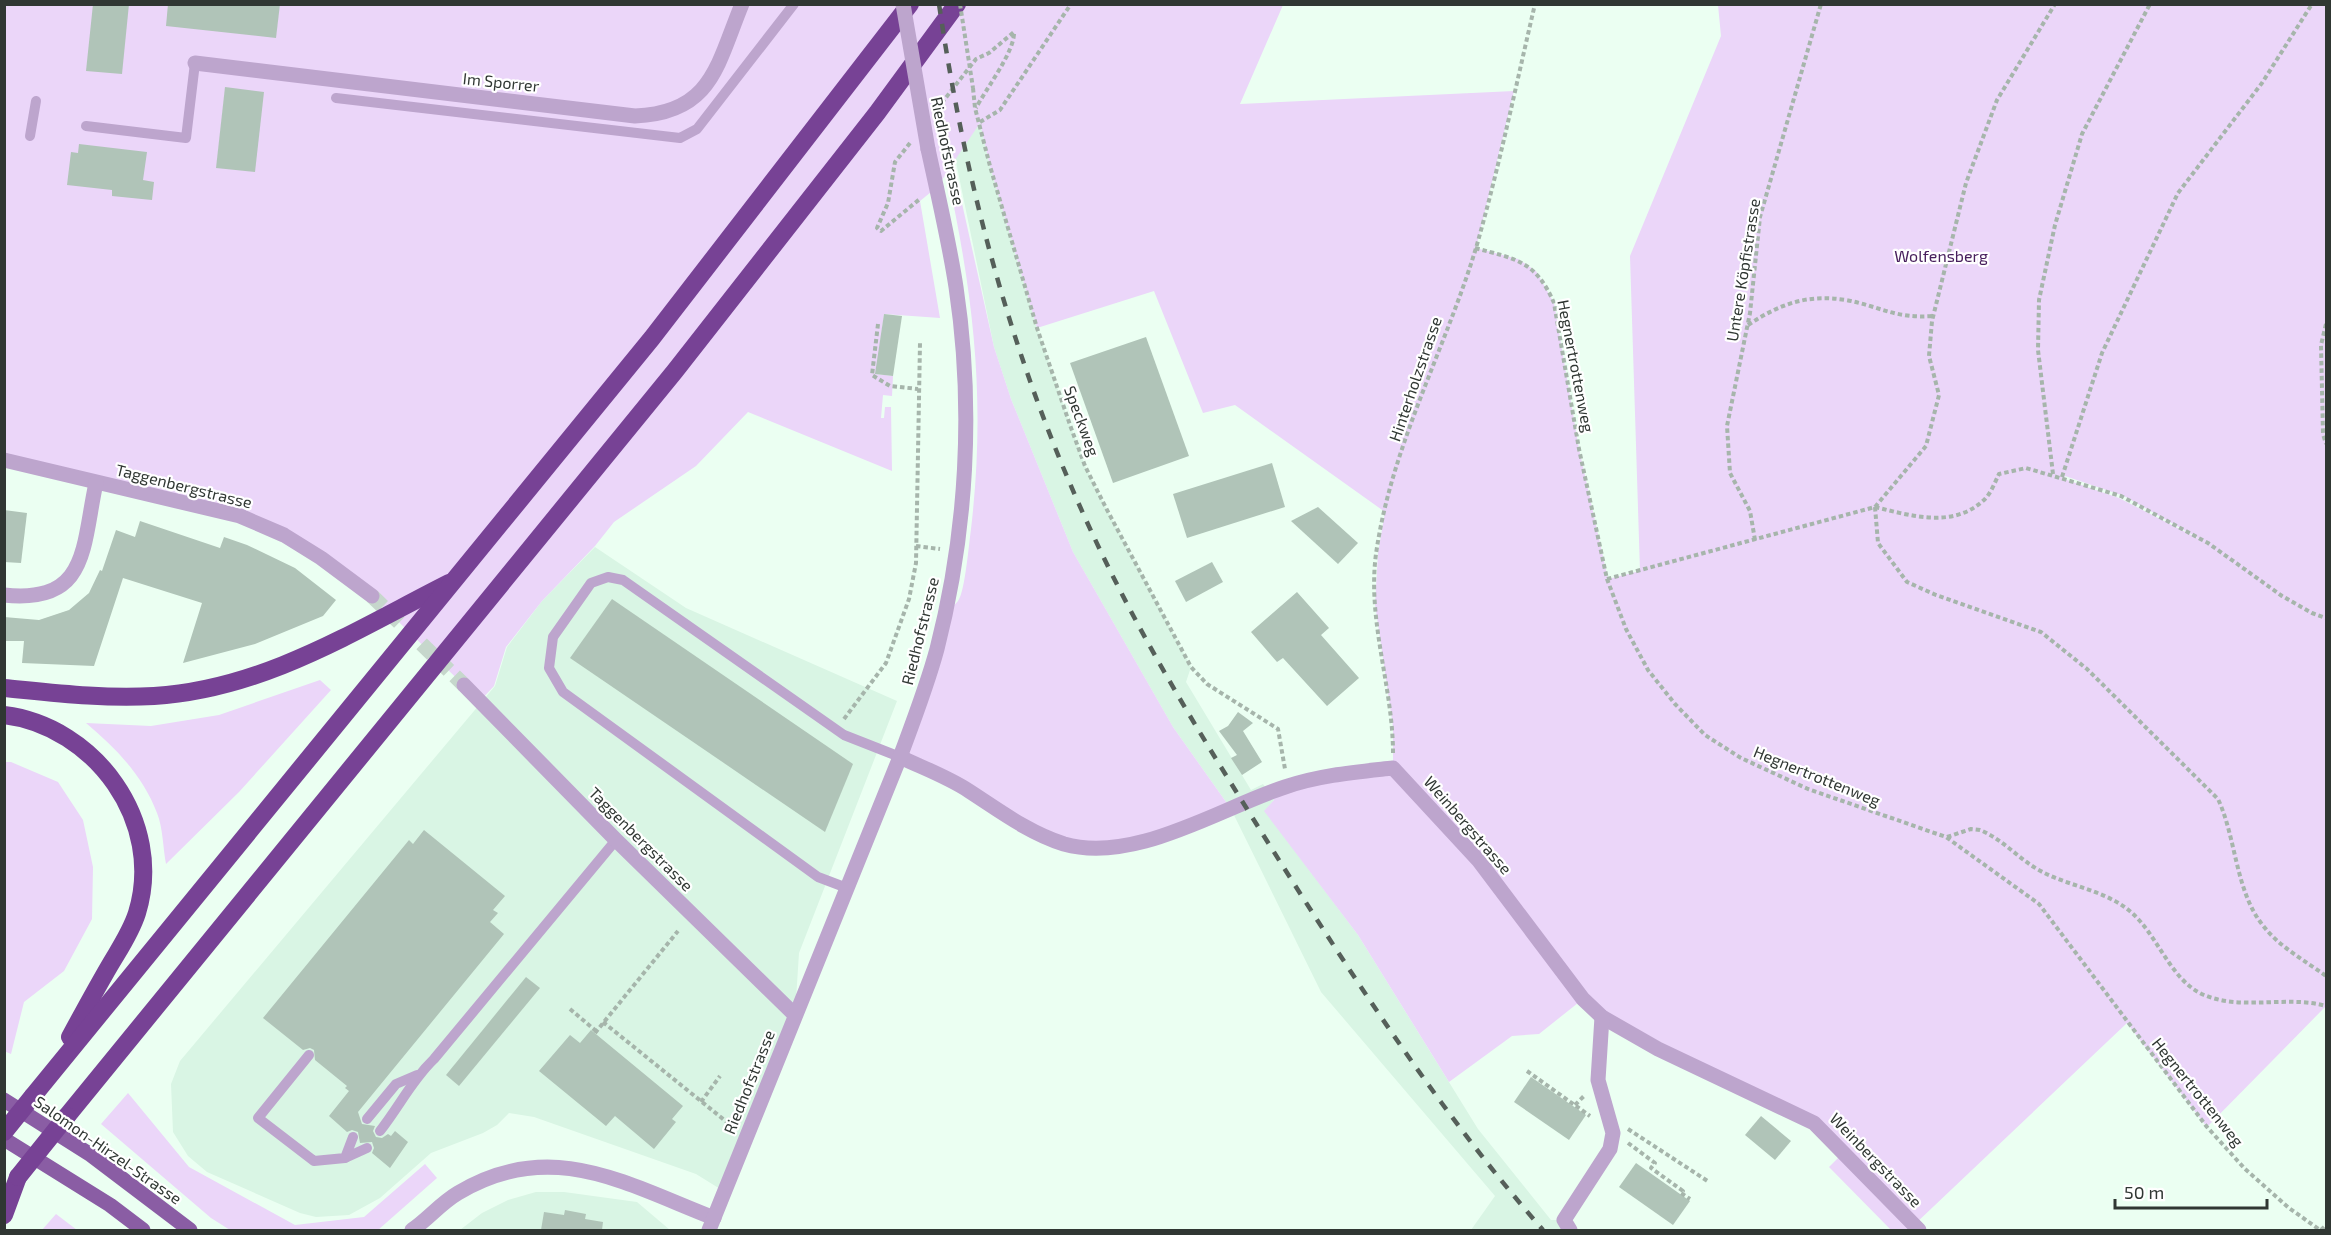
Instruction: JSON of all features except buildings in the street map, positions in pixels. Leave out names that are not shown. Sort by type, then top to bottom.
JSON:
[{"type":"highway","points":[[4,1132],[456,580],[717,255],[910,4]]},
{"type":"highway","points":[[4,1194],[675,370],[877,113],[959,4]]},
{"type":"highway","points":[[4,688],[129,697],[183,693],[236,682],[306,657],[456,580]]},
{"type":"highway","points":[[4,715],[48,726],[81,746],[99,762],[112,778],[128,805],[141,850],[140,901],[130,931],[45,1081]]},
{"type":"highway","points":[[4,1215],[18,1177]]},
{"type":"main road","name":"Salomon-Hirzel-Strasse","points":[[4,1100],[99,1161],[190,1230]]},
{"type":"main road","points":[[4,1139],[110,1205],[143,1230]]},
{"type":"street","name":"Im Sporrer","points":[[195,63],[623,114],[659,115],[680,108],[697,97],[708,83],[742,4]]},
{"type":"street","name":"Riedhofstrasse","points":[[712,1224],[900,757],[937,649],[956,551],[965,443],[963,357],[954,278],[928,149],[903,4]]},
{"type":"street","name":"Taggenbergstrasse","points":[[4,460],[240,516],[293,541],[321,558],[372,596]]},
{"type":"street","points":[[4,595],[28,598],[45,595],[62,586],[72,575],[80,560],[96,483]]},
{"type":"street","name":"Taggenbergstrasse","points":[[464,685],[616,840],[795,1015]]},
{"type":"street","points":[[900,757],[947,778],[996,811],[1038,833],[1066,844],[1100,848],[1134,844],[1191,825],[1288,786],[1339,774],[1393,768]]},
{"type":"street","name":"Weinbergstrasse","points":[[1393,768],[1479,861],[1583,999],[1602,1017],[1658,1049],[1814,1123],[1919,1230]]},
{"type":"street","points":[[1570,1230],[1564,1220],[1599,1170],[1610,1149],[1613,1132],[1598,1080],[1602,1017]]},
{"type":"street","points":[[416,1229],[438,1207],[478,1182],[519,1170],[548,1167],[574,1168],[613,1176],[712,1224]]},
{"type":"lane","points":[[336,98],[680,138],[697,129],[794,4]]},
{"type":"lane","points":[[86,126],[186,138],[195,63]]},
{"type":"lane","points":[[30,136],[36,101]]},
{"type":"lane","points":[[847,888],[818,877],[563,692],[549,668],[553,637],[591,584],[608,577],[623,580],[844,735],[900,757]]},
{"type":"lane","points":[[380,1131],[404,1100],[418,1075],[434,1059],[616,840]]},
{"type":"lane","points":[[309,1055],[258,1118],[314,1161],[345,1158],[367,1148]]},
{"type":"lane","points":[[367,1119],[396,1084],[418,1075]]},
{"type":"lane","points":[[345,1158],[353,1137]]},
{"type":"path","name":"Speckweg","points":[[959,4],[975,108],[990,166],[1037,328],[1085,466],[1191,667],[1207,684],[1278,729],[1288,786]]},
{"type":"path","points":[[980,122],[1000,110],[1071,4]]},
{"type":"path","name":"Hinterholzstrasse","points":[[1393,768],[1393,727],[1375,604],[1376,555],[1385,512],[1418,401],[1475,248],[1535,4]]},
{"type":"path","name":"Untere Köpfistrasse","points":[[1755,540],[1750,511],[1730,473],[1727,426],[1748,325],[1760,217],[1821,4]]},
{"type":"path","points":[[2055,4],[1997,100],[1966,183],[1933,316],[1929,356],[1939,395],[1926,446],[1875,507],[1878,543],[1906,582],[2041,632],[2087,669],[2218,799],[2228,819],[2250,907],[2266,929],[2326,976]]},
{"type":"path","points":[[2053,474],[2038,350],[2039,300],[2055,225],[2082,134],[2150,4]]},
{"type":"path","points":[[2062,477],[2102,353],[2178,193],[2262,83],[2312,4]]},
{"type":"path","name":"Hegnertrottenweg","points":[[1475,248],[1518,259],[1536,271],[1554,303],[1579,449],[1607,579],[1626,629],[1648,670],[1675,704],[1706,735],[1741,758],[1773,774],[1946,837],[2039,904],[2207,1127],[2246,1169],[2289,1208],[2321,1230]]},
{"type":"path","points":[[1748,325],[1777,306],[1803,300],[1846,300],[1886,313],[1915,318],[1933,316]]},
{"type":"path","points":[[878,324],[872,375],[890,386],[918,389]]},
{"type":"path","points":[[2326,324],[2320,345],[2323,434],[2326,444]]},
{"type":"path","points":[[836,729],[885,663],[909,599],[916,563],[920,343]]},
{"type":"path","points":[[1607,579],[1875,507],[1917,518],[1955,518],[1986,499],[1999,474],[2026,468],[2053,474],[2121,496],[2208,543],[2282,596],[2312,614],[2326,618]]},
{"type":"path","points":[[916,546],[956,551]]},
{"type":"path","points":[[1946,837],[1971,829],[1980,830],[2037,869],[2115,901],[2143,923],[2178,975],[2191,988],[2203,994],[2235,1001],[2308,1002],[2326,1006]]},
{"type":"path","points":[[570,1009],[596,1032],[678,931]]},
{"type":"path","points":[[603,1022],[733,1126]]},
{"type":"path","points":[[701,1102],[720,1076]]},
{"type":"path","points":[[1613,1132],[1628,1129],[1709,1182]]},
{"type":"path","points":[[2321,1230],[2326,1225]]},
{"type":"shaded area","points":[[980,122],[990,166],[1037,328],[1085,466],[1191,667],[1186,682],[1251,790],[1263,784],[1274,800],[1265,811],[1358,935],[1478,1129],[1551,1220],[1564,1220],[1570,1230],[1471,1230],[1495,1196],[1321,992],[1231,809],[1173,727],[1073,552],[1011,399],[994,347],[948,123]]},
{"type":"shaded area","points":[[595,547],[686,608],[897,701],[799,953],[795,1015],[725,1192],[696,1174],[534,1117],[509,1113],[497,1125],[483,1133],[431,1153],[380,1198],[349,1215],[316,1217],[300,1213],[207,1172],[188,1156],[173,1132],[171,1084],[180,1061],[495,686],[507,647],[542,601]]},
{"type":"shaded area","points":[[536,1192],[564,1192],[637,1202],[670,1230],[460,1230],[482,1213],[508,1200]]},
{"type":"green space","name":"Wolfensberg","points":[[4,5],[1283,5],[1240,104],[1514,91],[1476,248],[1518,259],[1536,271],[1554,303],[1579,449],[1608,579],[1640,571],[1630,256],[1721,36],[1718,5],[2326,5],[2326,1006],[2207,1127],[2127,1023],[1914,1225],[1919,1230],[1891,1230],[1829,1167],[1843,1153],[1797,1114],[1757,1096],[1583,999],[1539,1034],[1512,1036],[1449,1082],[1358,935],[1264,811],[1274,800],[1269,793],[1393,768],[1393,727],[1375,604],[1378,553],[1385,512],[1235,405],[1203,413],[1154,291],[1037,328],[990,166],[980,123],[953,163],[994,347],[1011,399],[1073,552],[1173,727],[1231,809],[1134,844],[1066,844],[900,757],[945,613],[958,601],[963,588],[975,482],[977,393],[975,350],[964,263],[947,173],[936,188],[920,201],[940,318],[884,314],[876,374],[893,376],[892,396],[883,395],[881,418],[884,418],[885,407],[891,407],[892,471],[748,412],[696,466],[614,522],[595,546],[542,601],[506,647],[494,686],[480,701],[372,596],[284,535],[5,460]],"holes":[[[2065,476],[2124,496],[2207,543],[2119,498],[2064,479]]]},
{"type":"green space","points":[[320,680],[331,690],[239,792],[166,864],[159,819],[144,787],[128,764],[86,723],[151,726],[219,715]]},
{"type":"green space","points":[[5,762],[11,762],[58,782],[83,820],[93,867],[92,919],[64,971],[24,1002],[11,1054],[4,1051]]},
{"type":"green space","points":[[128,1093],[189,1167],[295,1225],[364,1217],[425,1164],[437,1178],[378,1230],[230,1230],[211,1218],[101,1124]]},
{"type":"green space","points":[[56,1214],[77,1230],[42,1230]]},
{"type":"tunnel","points":[[372,596],[464,685]]},
{"type":"railway","points":[[939,4],[964,147],[1000,286],[1045,423],[1103,556],[1144,636],[1189,714],[1344,962],[1472,1144],[1543,1230]]}]
